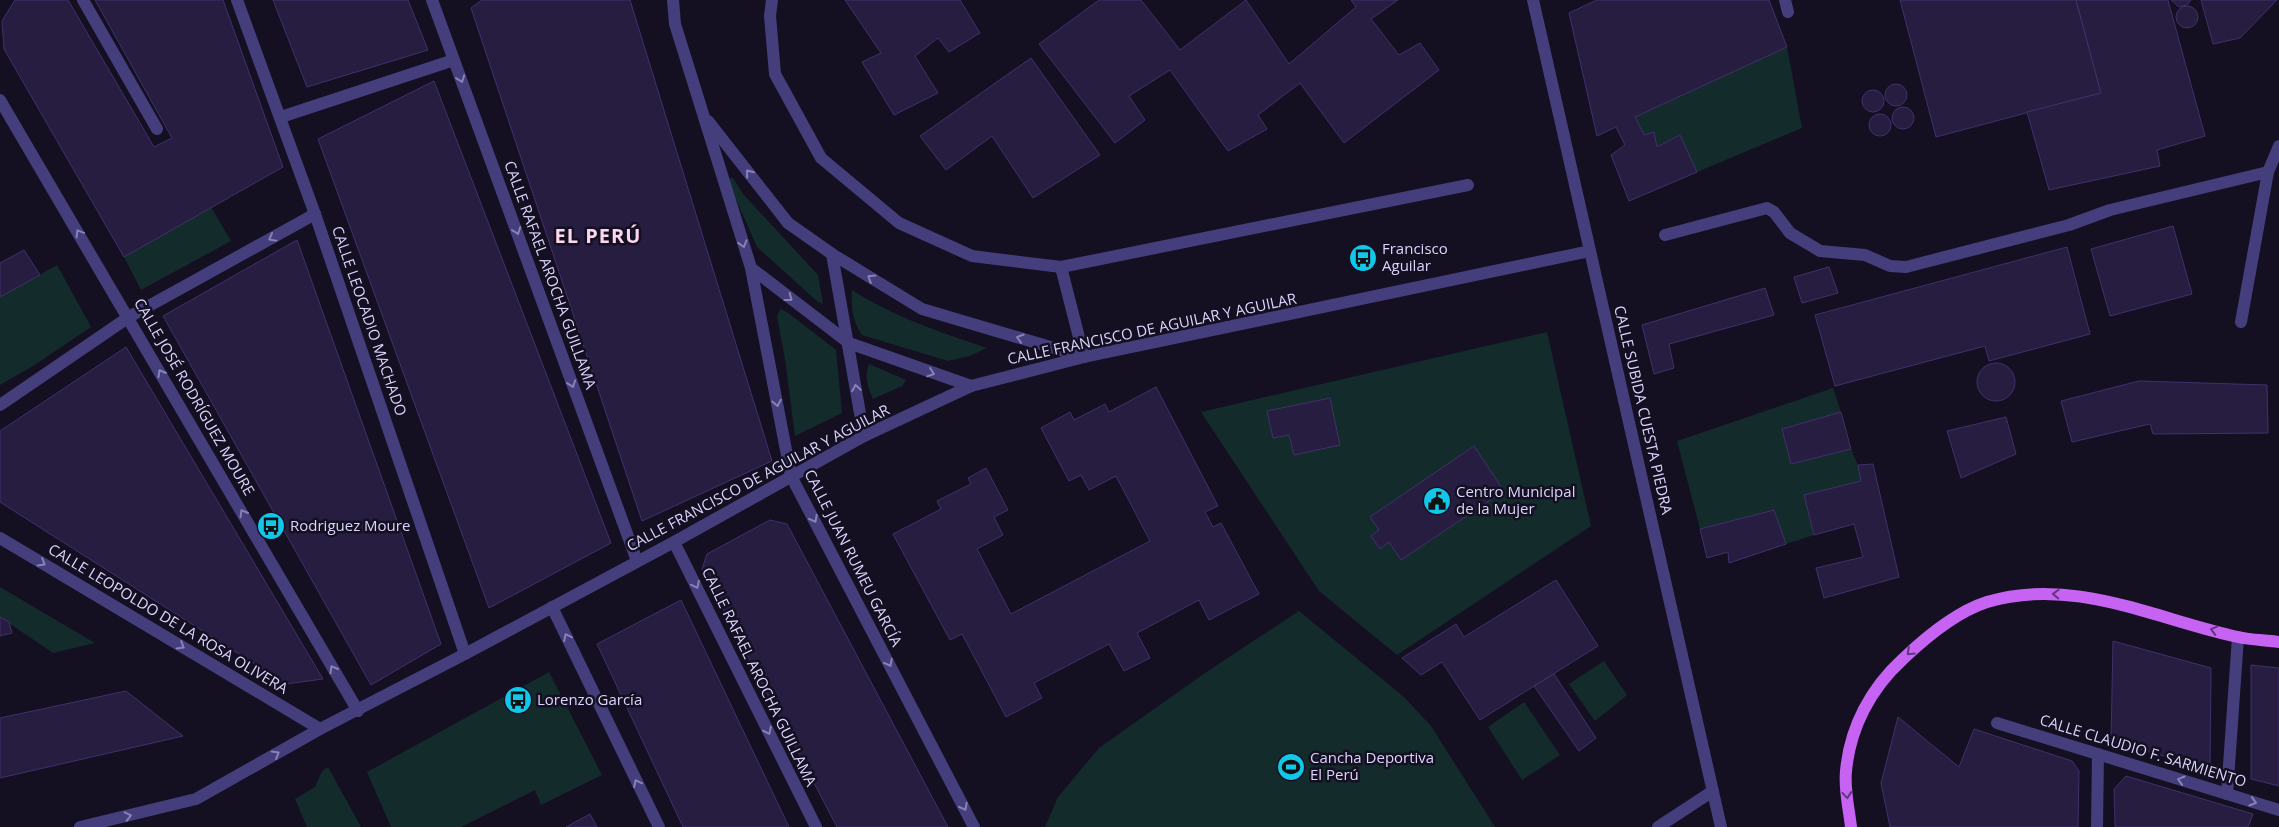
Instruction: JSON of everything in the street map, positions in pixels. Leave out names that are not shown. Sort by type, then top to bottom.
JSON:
[{"type":"main road","points":[[1851,827],[1846,772],[1856,722],[1874,690],[1897,664],[1924,639],[1959,616],[1985,603],[2020,594],[2058,593],[2110,601],[2238,637],[2279,642]]},
{"type":"street","points":[[83,0],[157,129]]},
{"type":"street","name":"CALLE LEOCADIO MACHADO","points":[[237,0],[315,214],[465,654]]},
{"type":"street","name":"CALLE RAFAEL AROCHA GUILLAMA","points":[[432,0],[637,561]]},
{"type":"street","name":"CALLE JUAN RUMEU GARCÍA","points":[[673,0],[675,24],[751,268],[791,476],[974,827]]},
{"type":"street","points":[[772,0],[770,16],[775,74],[821,158],[900,223],[972,256],[1060,267],[1468,185]]},
{"type":"street","name":"CALLE SUBIDA CUESTA PIEDRA","points":[[1533,0],[1721,827]]},
{"type":"street","points":[[281,117],[454,60]]},
{"type":"street","name":"CALLE JOSÉ RODRÍGUEZ MOURE","points":[[0,100],[129,317],[358,711]]},
{"type":"street","points":[[703,114],[788,223],[832,254],[922,309],[1084,357]]},
{"type":"street","points":[[2241,322],[2268,172],[2279,146]]},
{"type":"street","points":[[1666,235],[1767,208],[1774,212],[1790,233],[1820,251],[1865,255],[1890,266],[1906,267],[2069,225],[2110,210],[2268,172]]},
{"type":"street","points":[[0,405],[129,317],[315,214]]},
{"type":"street","name":"CALLE FRANCISCO DE AGUILAR Y AGUILAR","points":[[80,827],[196,799],[320,729],[358,711],[674,542],[864,436],[971,386],[1084,357],[1590,251]]},
{"type":"street","points":[[832,254],[864,436]]},
{"type":"street","points":[[1060,267],[1084,357]]},
{"type":"street","points":[[751,268],[849,343],[971,386]]},
{"type":"street","name":"CALLE LEOPOLDO DE LA ROSA OLIVERA","points":[[0,538],[320,729]]},
{"type":"street","name":"CALLE RAFAEL AROCHA GUILLAMA","points":[[674,542],[816,827]]},
{"type":"street","points":[[552,607],[659,827]]},
{"type":"street","points":[[2227,794],[2238,637]]},
{"type":"street","name":"CALLE CLAUDIO F. SARMIENTO","points":[[1997,723],[2279,810]]},
{"type":"street","points":[[2097,827],[2098,754]]},
{"type":"street","points":[[1658,827],[1714,791]]},
{"type":"green space","points":[[1787,47],[1802,128],[1697,172],[1680,135],[1657,147],[1654,132],[1644,135],[1635,117]]},
{"type":"green space","points":[[733,178],[743,194],[818,275],[823,304],[818,302],[757,247],[727,179]]},
{"type":"green space","points":[[211,207],[231,241],[141,290],[124,257]]},
{"type":"green space","points":[[57,265],[91,327],[33,366],[0,385],[0,297]]},
{"type":"green space","points":[[852,290],[901,316],[987,348],[970,356],[948,361],[862,335],[853,313]]},
{"type":"green space","points":[[780,309],[787,312],[836,350],[842,413],[795,436],[785,359],[777,316]]},
{"type":"green space","points":[[1547,332],[1591,526],[1397,655],[1319,591],[1201,412]]},
{"type":"green space","points":[[869,364],[906,380],[902,386],[873,399],[867,382]]},
{"type":"green space","points":[[1833,388],[1841,412],[1782,429],[1791,464],[1851,449],[1858,465],[1861,481],[1805,495],[1814,535],[1786,544],[1774,510],[1700,529],[1677,441]]},
{"type":"green space","points":[[0,587],[95,643],[53,653],[0,617]]},
{"type":"green space","points":[[1299,611],[1404,697],[1431,726],[1495,827],[1045,827],[1058,797],[1099,748],[1205,673]]},
{"type":"green space","points":[[1604,661],[1627,695],[1595,721],[1569,684]]},
{"type":"green space","points":[[549,672],[602,775],[541,805],[535,790],[461,827],[391,827],[367,772]]},
{"type":"green space","points":[[1524,702],[1560,755],[1522,780],[1488,727]]},
{"type":"green space","points":[[328,767],[361,827],[307,827],[295,799],[315,787],[322,771]]},
{"type":"building","points":[[15,0],[68,0],[154,147],[172,138],[95,0],[223,0],[283,167],[124,257],[4,49],[2,21]]},
{"type":"building","points":[[273,0],[408,0],[428,50],[307,87]]},
{"type":"building","points":[[482,0],[630,0],[772,461],[642,521],[471,8]]},
{"type":"building","points":[[845,0],[960,0],[980,33],[949,52],[938,38],[915,56],[938,93],[894,115],[862,62],[881,53]]},
{"type":"building","points":[[1099,0],[1141,0],[1180,50],[1246,0],[1289,64],[1356,7],[1351,0],[1398,0],[1371,19],[1399,55],[1420,43],[1439,70],[1344,143],[1300,83],[1258,115],[1267,129],[1228,151],[1170,70],[1129,96],[1145,120],[1115,143],[1039,44]]},
{"type":"building","points":[[1597,0],[1769,0],[1787,47],[1635,117],[1644,135],[1654,132],[1657,147],[1680,135],[1697,172],[1629,201],[1611,155],[1625,145],[1616,127],[1597,136],[1569,13]]},
{"type":"building","points":[[1900,0],[2076,0],[2101,93],[1936,137]]},
{"type":"building","points":[[2076,0],[2168,0],[2205,136],[2157,150],[2160,166],[2049,190],[2027,112],[2101,93]]},
{"type":"building","points":[[2171,0],[2191,0],[2187,5],[2179,7]]},
{"type":"building","points":[[2201,0],[2277,0],[2240,38],[2213,44]]},
{"type":"building","points":[[2187,6],[2195,9],[2198,17],[2195,25],[2187,28],[2179,25],[2176,17],[2179,9]]},
{"type":"building","points":[[1031,58],[1100,155],[1033,198],[992,136],[946,170],[920,136]]},
{"type":"building","points":[[434,81],[611,543],[489,608],[318,139]]},
{"type":"building","points":[[1896,84],[1904,87],[1907,95],[1904,103],[1896,106],[1888,103],[1885,95],[1888,87]]},
{"type":"building","points":[[1873,90],[1881,93],[1884,101],[1881,109],[1873,112],[1865,109],[1862,101],[1865,93]]},
{"type":"building","points":[[1903,107],[1911,110],[1914,118],[1911,126],[1903,129],[1895,126],[1892,118],[1895,110]]},
{"type":"building","points":[[1880,114],[1888,117],[1891,125],[1888,133],[1880,136],[1872,133],[1869,125],[1872,117]]},
{"type":"building","points":[[2173,226],[2192,294],[2110,316],[2091,249]]},
{"type":"building","points":[[297,240],[441,644],[371,685],[163,316]]},
{"type":"building","points":[[2067,247],[2090,334],[1989,361],[1985,346],[1835,386],[1815,315]]},
{"type":"building","points":[[24,250],[40,275],[0,297],[0,263]]},
{"type":"building","points":[[1829,267],[1838,293],[1802,303],[1794,277]]},
{"type":"building","points":[[1765,288],[1774,315],[1669,344],[1674,368],[1654,374],[1642,325]]},
{"type":"building","points":[[126,347],[323,679],[286,684],[0,502],[0,431]]},
{"type":"building","points":[[1996,363],[2010,368],[2015,382],[2010,396],[1996,401],[1982,396],[1977,382],[1982,368]]},
{"type":"building","points":[[2139,381],[2267,385],[2268,433],[2153,434],[2150,424],[2072,442],[2061,401]]},
{"type":"building","points":[[1156,387],[1218,506],[1205,512],[1213,527],[1221,523],[1259,594],[1209,620],[1199,600],[1137,633],[1150,658],[1124,671],[1109,644],[1034,683],[1042,698],[1006,717],[962,634],[950,640],[893,534],[941,509],[937,501],[971,484],[968,478],[986,468],[1008,510],[994,517],[1003,535],[977,549],[1011,614],[1150,541],[1116,476],[1089,490],[1081,475],[1069,481],[1041,428],[1070,412],[1074,420],[1105,404],[1109,412]]},
{"type":"building","points":[[1330,398],[1340,445],[1294,455],[1289,435],[1273,438],[1267,411]]},
{"type":"building","points":[[1841,412],[1851,449],[1791,464],[1782,429]]},
{"type":"building","points":[[2006,417],[2016,454],[1961,478],[1947,431]]},
{"type":"building","points":[[1474,446],[1504,491],[1401,560],[1389,542],[1380,549],[1371,536],[1379,530],[1370,517]]},
{"type":"building","points":[[1873,464],[1899,577],[1824,598],[1816,568],[1863,557],[1854,524],[1814,535],[1804,495],[1861,481],[1858,465]]},
{"type":"building","points":[[1774,510],[1786,544],[1729,563],[1728,552],[1707,558],[1700,529]]},
{"type":"building","points":[[770,520],[787,524],[948,827],[837,827],[702,569],[707,554]]},
{"type":"building","points":[[1556,580],[1598,646],[1480,720],[1442,662],[1421,675],[1402,658],[1456,624],[1464,637]]},
{"type":"building","points":[[681,600],[789,827],[683,827],[597,644]]},
{"type":"building","points":[[0,617],[9,622],[12,633],[0,636]]},
{"type":"building","points":[[2113,641],[2211,668],[2210,769],[2111,741]]},
{"type":"building","points":[[2251,665],[2279,668],[2279,786],[2251,779]]},
{"type":"building","points":[[1554,674],[1596,738],[1579,751],[1534,686]]},
{"type":"building","points":[[126,691],[183,736],[0,778],[0,718]]},
{"type":"building","points":[[1898,717],[1959,767],[1974,729],[2072,761],[2079,771],[2078,827],[1890,827],[1881,783]]},
{"type":"building","points":[[2126,776],[2253,814],[2248,827],[2115,827],[2114,789]]},
{"type":"building","points":[[590,814],[597,827],[566,827]]},
{"type":"place","name":"Francisco Aguilar","points":[[1363,258]]},
{"type":"place","name":"Centro Municipal de la Mujer","points":[[1437,501]]},
{"type":"place","name":"Rodriguez Moure","points":[[271,526]]},
{"type":"place","name":"Lorenzo García","points":[[518,700]]},
{"type":"place","name":"Cancha Deportiva El Perú","points":[[1291,767]]},
{"type":"district","name":"EL PERÚ","points":[[598,236]]}]
